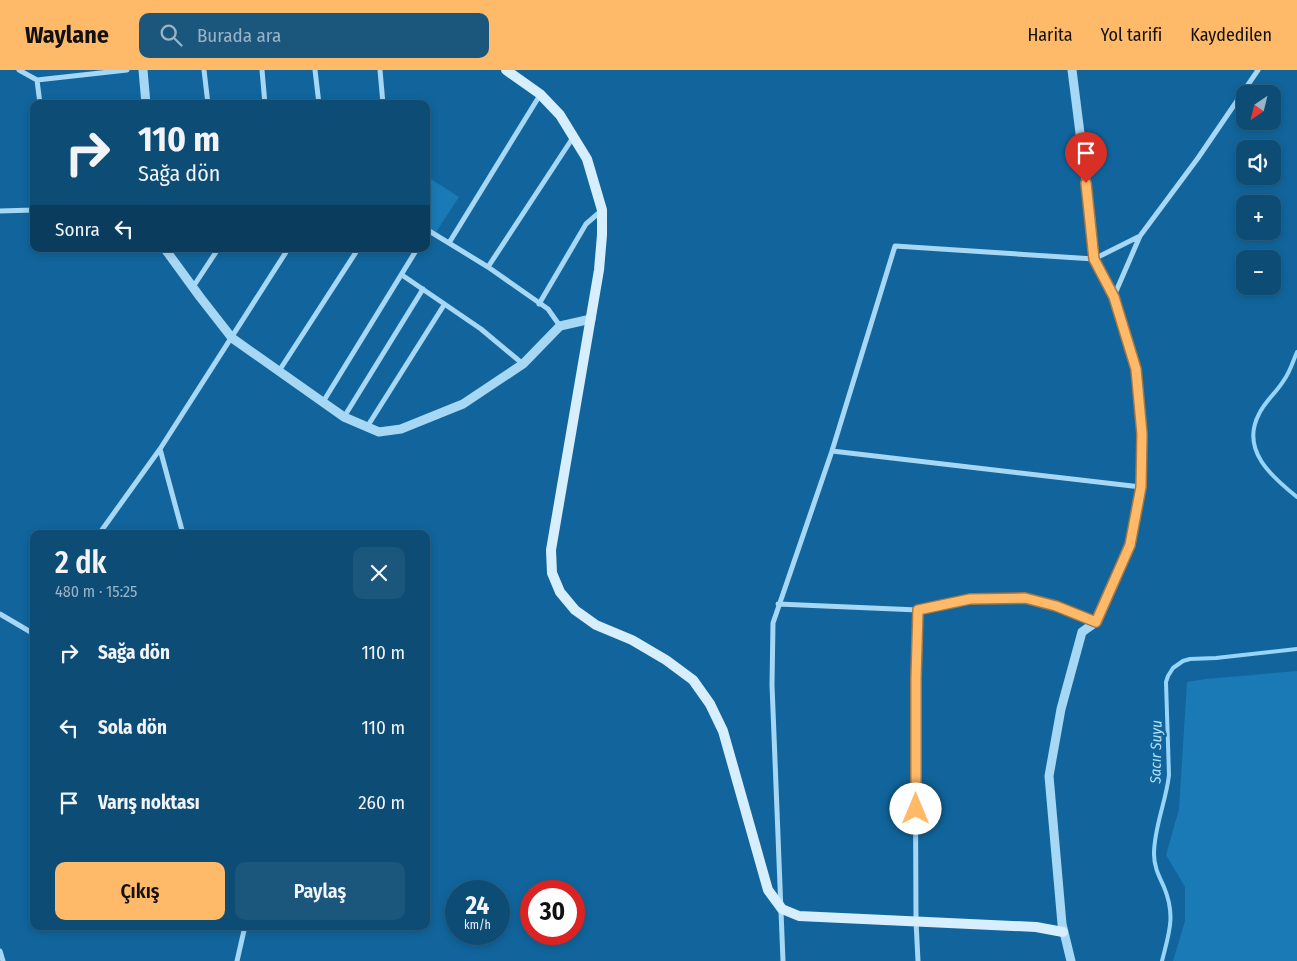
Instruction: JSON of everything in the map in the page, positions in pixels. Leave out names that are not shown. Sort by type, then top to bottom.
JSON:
[{"type":"main road","points":[[506,70],[540,94],[560,115],[587,159],[602,210],[599,270],[552,550],[552,573],[560,592],[575,610],[596,625],[632,640],[666,660],[693,680],[710,704],[723,731],[768,890],[782,909],[799,916],[1036,927],[1063,932]]},
{"type":"street","points":[[19,70],[36,80],[127,70]]},
{"type":"street","points":[[143,70],[146,100]]},
{"type":"street","points":[[204,70],[208,100]]},
{"type":"street","points":[[262,70],[265,100]]},
{"type":"street","points":[[315,70],[319,100]]},
{"type":"street","points":[[380,70],[382,100]]},
{"type":"street","points":[[1071,961],[1063,932],[1049,776],[1061,708],[1082,632],[1096,622],[1130,545],[1141,487],[1142,434],[1136,369],[1114,297],[1094,259],[1091,220],[1072,70]]},
{"type":"street","points":[[1114,297],[1140,236],[1198,158],[1258,70]]},
{"type":"street","points":[[36,80],[39,100]]},
{"type":"street","points":[[449,244],[540,94]]},
{"type":"street","points":[[488,267],[574,136]]},
{"type":"street","points":[[0,211],[30,210]]},
{"type":"street","points":[[540,304],[586,224],[602,210]]},
{"type":"street","points":[[430,232],[488,267],[548,309],[560,326]]},
{"type":"street","points":[[783,961],[772,685],[773,624],[778,604],[832,451],[895,246],[1094,259],[1140,236]]},
{"type":"street","points":[[167,252],[232,338],[344,417],[379,432],[401,429],[463,404],[523,364],[560,326],[591,319]]},
{"type":"street","points":[[193,287],[216,252]]},
{"type":"street","points":[[102,530],[160,449],[286,252]]},
{"type":"street","points":[[279,371],[356,252]]},
{"type":"street","points":[[323,402],[415,252]]},
{"type":"street","points":[[402,275],[481,329],[523,364]]},
{"type":"street","points":[[344,417],[424,289]]},
{"type":"street","points":[[367,427],[444,305]]},
{"type":"street","points":[[160,449],[182,530]]},
{"type":"street","points":[[832,451],[1141,487]]},
{"type":"street","points":[[778,604],[918,610],[970,599],[1025,598],[1056,606],[1096,622]]},
{"type":"street","points":[[918,610],[916,678],[916,921],[918,961]]},
{"type":"street","points":[[0,614],[30,631]]},
{"type":"street","points":[[238,961],[244,930]]},
{"type":"street","points":[[0,951],[3,961]]},
{"type":"shaded area","points":[[430,179],[459,197],[436,232],[430,228]]},
{"type":"shaded area","points":[[1297,671],[1297,961],[1173,961],[1185,921],[1185,887],[1166,855],[1179,809],[1187,682]]},
{"type":"waterway","name":"Sacır Suyu","points":[[1297,352],[1286,377],[1259,414],[1254,427],[1253,439],[1256,451],[1262,462],[1278,481],[1297,497]]},
{"type":"waterway","name":"Sacır Suyu","points":[[1162,961],[1169,933],[1170,907],[1156,867],[1154,854],[1156,834],[1169,775],[1166,682],[1168,676],[1173,668],[1183,661],[1190,659],[1297,649]]},
{"type":"route","points":[[916,809],[918,610],[970,599],[1025,598],[1056,606],[1096,622],[1130,545],[1141,487],[1142,434],[1136,369],[1114,297],[1094,259],[1086,183]]}]
